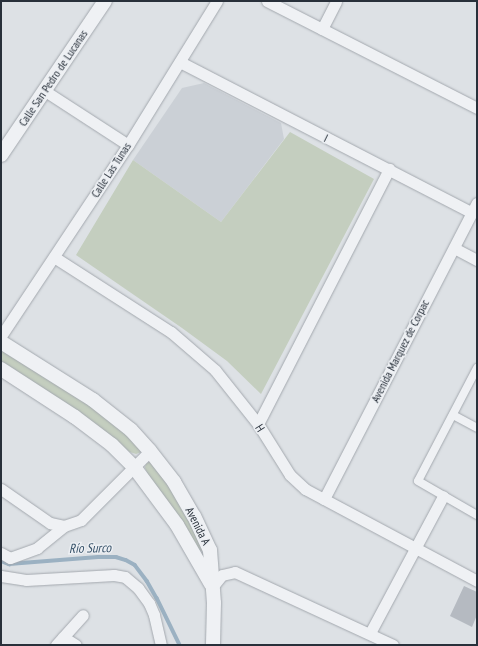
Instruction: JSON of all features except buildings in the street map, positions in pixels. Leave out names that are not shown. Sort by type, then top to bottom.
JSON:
[{"type":"street","name":"Calle San Pedro de Lucanas","points":[[1,155],[104,1]]},
{"type":"street","name":"Calle Las Tunas","points":[[1,336],[128,145],[217,1]]},
{"type":"street","points":[[267,1],[477,108]]},
{"type":"street","points":[[322,29],[336,1]]},
{"type":"street","name":"I","points":[[180,62],[287,119],[388,168],[472,213]]},
{"type":"street","points":[[45,91],[128,145]]},
{"type":"street","points":[[258,424],[388,168]]},
{"type":"street","name":"Avenida Marquez de Corpac","points":[[324,499],[477,203]]},
{"type":"street","points":[[454,248],[477,260]]},
{"type":"street","name":"H","points":[[54,257],[171,332],[215,370],[258,424],[290,474],[305,489],[416,547],[477,581]]},
{"type":"street","name":"Avenida A","points":[[1,342],[93,400],[131,430],[150,451],[174,482],[206,540],[210,550],[213,586]]},
{"type":"street","points":[[477,368],[418,481],[477,515]]},
{"type":"street","name":"Avenida A","points":[[1,369],[87,426],[112,445],[134,467],[177,525],[213,586]]},
{"type":"street","points":[[453,415],[477,428]]},
{"type":"street","points":[[1,553],[10,558],[37,548],[64,526],[81,520],[150,451]]},
{"type":"street","points":[[1,489],[50,523],[64,526]]},
{"type":"street","points":[[370,633],[443,496]]},
{"type":"street","points":[[213,645],[213,586],[222,575],[235,572],[370,633],[393,645]]},
{"type":"street","points":[[1,576],[26,580],[114,575],[125,577],[138,588],[149,603],[154,615],[162,645]]},
{"type":"street","points":[[76,645],[60,641],[83,615]]},
{"type":"shaded area","points":[[204,83],[281,123],[284,139],[221,222],[133,160],[182,88]]},
{"type":"green space","points":[[290,132],[374,179],[261,394],[227,361],[76,255],[133,160],[221,222]]},
{"type":"green space","points":[[2,350],[105,414],[139,445],[141,452],[136,454],[130,452],[1,364]]},
{"type":"green space","points":[[146,463],[154,463],[205,546],[202,551],[196,549],[148,475],[145,468]]},
{"type":"waterway","name":"Río Surco","points":[[1,561],[9,564],[98,557],[116,557],[126,560],[135,565],[147,581],[180,645]]}]
